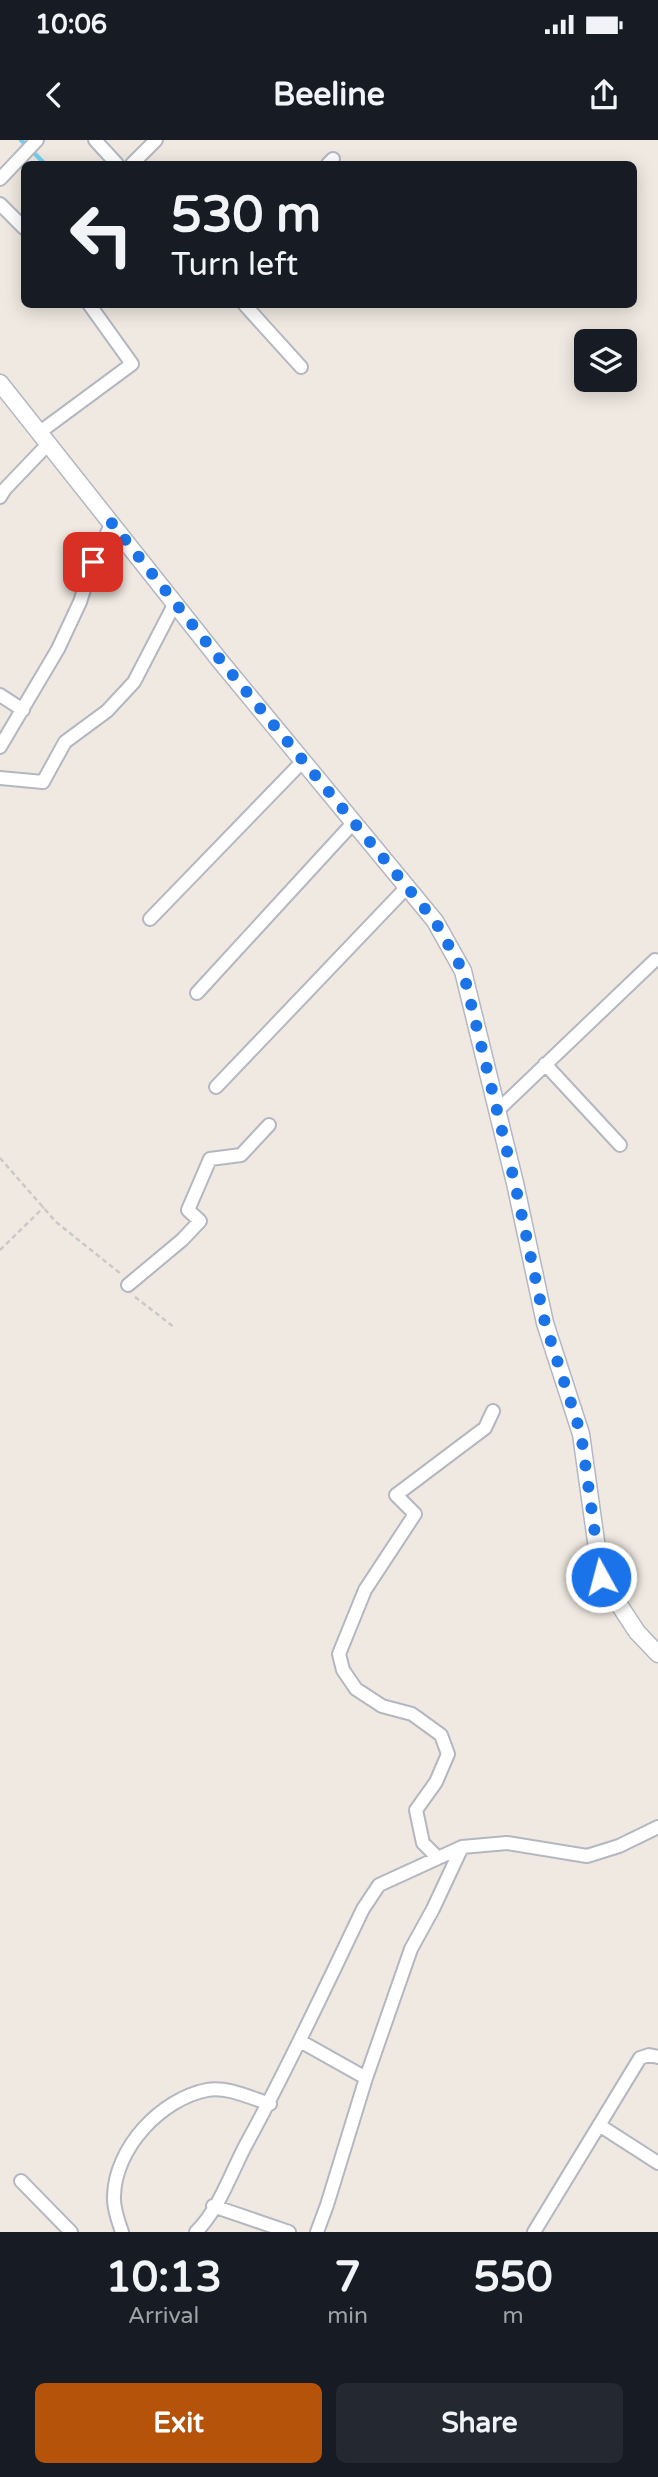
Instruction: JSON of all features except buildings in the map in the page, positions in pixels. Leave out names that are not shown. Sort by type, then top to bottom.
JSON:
[{"type":"street","points":[[0,179],[37,140]]},
{"type":"street","points":[[95,140],[114,161]]},
{"type":"street","points":[[135,161],[156,140]]},
{"type":"street","points":[[0,204],[21,226]]},
{"type":"street","points":[[0,497],[45,438],[132,364],[92,308]]},
{"type":"street","points":[[248,308],[301,368]]},
{"type":"street","points":[[0,383],[175,603],[435,921],[463,971],[545,1323],[581,1434],[601,1577],[637,1632],[658,1654]]},
{"type":"street","points":[[0,747],[58,649],[80,602],[93,562],[112,523]]},
{"type":"street","points":[[0,778],[43,782],[65,741],[107,711],[134,681],[175,603]]},
{"type":"street","points":[[0,695],[23,710]]},
{"type":"street","points":[[150,919],[303,761]]},
{"type":"street","points":[[197,993],[354,822]]},
{"type":"street","points":[[216,1087],[407,887]]},
{"type":"street","points":[[497,1111],[656,960]]},
{"type":"street","points":[[545,1065],[620,1145]]},
{"type":"street","points":[[128,1286],[200,1221],[188,1210],[210,1159],[241,1155],[269,1125]]},
{"type":"street","points":[[437,1857],[423,1843],[416,1810],[436,1782],[448,1754],[441,1735],[412,1714],[382,1706],[356,1689],[343,1670],[339,1654],[365,1590],[415,1514],[396,1495],[485,1428],[493,1411]]},
{"type":"street","points":[[196,2232],[214,2206],[270,2104],[363,1909],[379,1885],[462,1847],[508,1843],[587,1856],[619,1846],[658,1827]]},
{"type":"street","points":[[317,2232],[411,1949],[462,1847]]},
{"type":"street","points":[[300,2041],[366,2078]]},
{"type":"street","points":[[534,2232],[640,2058],[649,2055],[658,2057]]},
{"type":"street","points":[[122,2232],[113,2199],[115,2182],[133,2138],[162,2110],[209,2089],[225,2090],[270,2104]]},
{"type":"street","points":[[599,2125],[658,2162]]},
{"type":"street","points":[[21,2181],[71,2232]]},
{"type":"street","points":[[214,2206],[289,2232]]},
{"type":"path","points":[[0,1158],[57,1222],[120,1273],[135,1297],[174,1327]]},
{"type":"path","points":[[0,1250],[44,1207]]},
{"type":"waterway","points":[[21,140],[42,161]]},
{"type":"route","points":[[93,562],[112,523],[222,662],[435,921],[463,971],[515,1184],[545,1323],[581,1434],[601,1577]]}]
